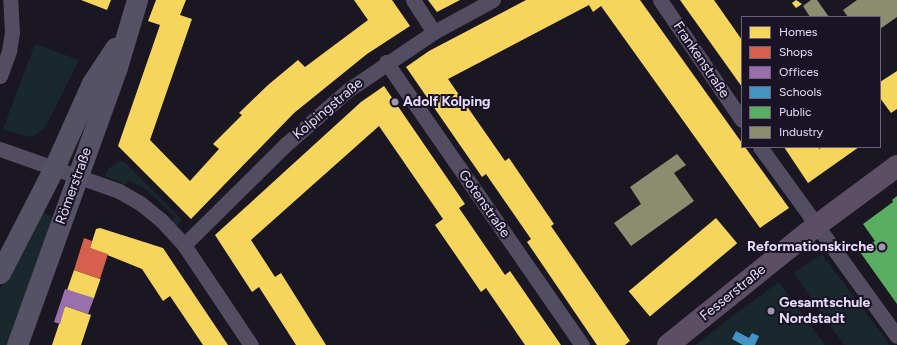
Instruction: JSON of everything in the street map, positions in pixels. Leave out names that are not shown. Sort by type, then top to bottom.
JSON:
[{"type":"main road","name":"Fesserstraße","points":[[668,345],[816,226],[897,166]]},
{"type":"street","points":[[0,76],[9,51],[12,32],[10,0]]},
{"type":"street","name":"Römerstraße","points":[[17,345],[117,67],[137,0]]},
{"type":"street","points":[[413,0],[434,32]]},
{"type":"street","name":"Kolpingstraße","points":[[184,245],[314,118],[386,62],[434,32],[493,0]]},
{"type":"street","name":"Frankenstraße","points":[[660,0],[741,119]]},
{"type":"street","name":"Römerstraße","points":[[0,273],[54,168],[92,83],[128,26]]},
{"type":"street","name":"Gotenstraße","points":[[386,62],[582,345]]},
{"type":"street","points":[[761,148],[897,336]]},
{"type":"street","points":[[0,149],[118,191],[140,203],[161,220],[184,245],[251,345]]},
{"type":"shaded area","points":[[35,44],[79,60],[46,126],[36,135],[28,137],[3,129]]},
{"type":"shaded area","points":[[120,161],[125,162],[182,220],[176,226],[172,221],[175,217],[147,190],[128,180],[126,185],[105,176],[108,169]]},
{"type":"shaded area","points":[[41,211],[52,217],[10,345],[0,345],[0,290]]},
{"type":"shaded area","points":[[822,254],[890,345],[844,345],[794,273]]},
{"type":"shaded area","name":"Gesamtschule Nordstadt","points":[[779,282],[825,345],[696,345],[726,321]]},
{"type":"building: Homes","points":[[81,0],[111,0],[107,10]]},
{"type":"building: Homes","points":[[156,0],[186,0],[180,15],[192,19],[150,140],[190,181],[219,149],[213,144],[242,115],[239,113],[268,85],[298,60],[305,67],[368,20],[354,0],[392,0],[410,26],[367,54],[294,113],[191,219],[118,146],[160,25],[148,21]]},
{"type":"building: Homes","points":[[428,0],[460,0],[437,12]]},
{"type":"building: Homes","points":[[526,0],[640,0],[741,142],[741,148],[746,148],[789,208],[760,228],[601,6],[593,12],[589,5],[448,79],[505,161],[509,158],[554,224],[551,226],[630,341],[625,345],[597,345],[527,242],[531,239],[486,174],[482,177],[406,67],[429,51]]},
{"type":"building: Homes","points":[[680,0],[714,0],[741,39],[741,86]]},
{"type":"building: Homes","points":[[796,0],[802,4],[796,8],[792,3]]},
{"type":"building: Homes","points":[[897,71],[897,109],[891,113],[881,99],[881,81]]},
{"type":"building: Homes","points":[[384,86],[465,204],[459,208],[505,275],[510,271],[561,345],[525,345],[486,288],[481,292],[435,225],[443,219],[379,126],[251,240],[275,277],[281,273],[326,345],[296,345],[259,287],[252,292],[215,235],[361,102]]},
{"type":"building: Homes","points":[[785,148],[858,148],[808,183]]},
{"type":"building: Homes","points":[[716,218],[737,243],[650,317],[629,291]]},
{"type":"building: Homes","points":[[100,228],[163,248],[228,345],[203,345],[170,296],[163,301],[142,269],[90,248],[96,229]]},
{"type":"building: Homes","points":[[74,270],[100,279],[94,299],[67,290]]},
{"type":"building: Homes","points":[[65,306],[91,315],[81,345],[52,345]]},
{"type":"building: Shops","points":[[84,238],[92,241],[90,248],[108,254],[100,279],[74,270]]},
{"type":"building: Offices","points":[[65,289],[94,298],[88,314],[65,306],[60,324],[54,322]]},
{"type":"building: Schools","points":[[736,331],[749,338],[752,333],[759,336],[755,345],[743,345],[732,339]]},
{"type":"building: Public","name":"Reformationskirche","points":[[897,196],[897,304],[860,252],[875,241],[863,224],[893,202],[892,200]]},
{"type":"building: Industry","points":[[811,0],[817,0],[828,16],[809,16],[803,6]]},
{"type":"building: Industry","points":[[857,0],[897,0],[897,17],[881,28],[881,16],[847,16],[843,10]]},
{"type":"building: Industry","points":[[677,154],[686,165],[674,173],[694,201],[631,246],[614,223],[641,204],[630,187]]},
{"type":"place","name":"Adolf Kolping","points":[[395,102]]},
{"type":"place","name":"Reformationskirche","points":[[882,247]]},
{"type":"place","name":"Gesamtschule Nordstadt","points":[[771,311]]}]
